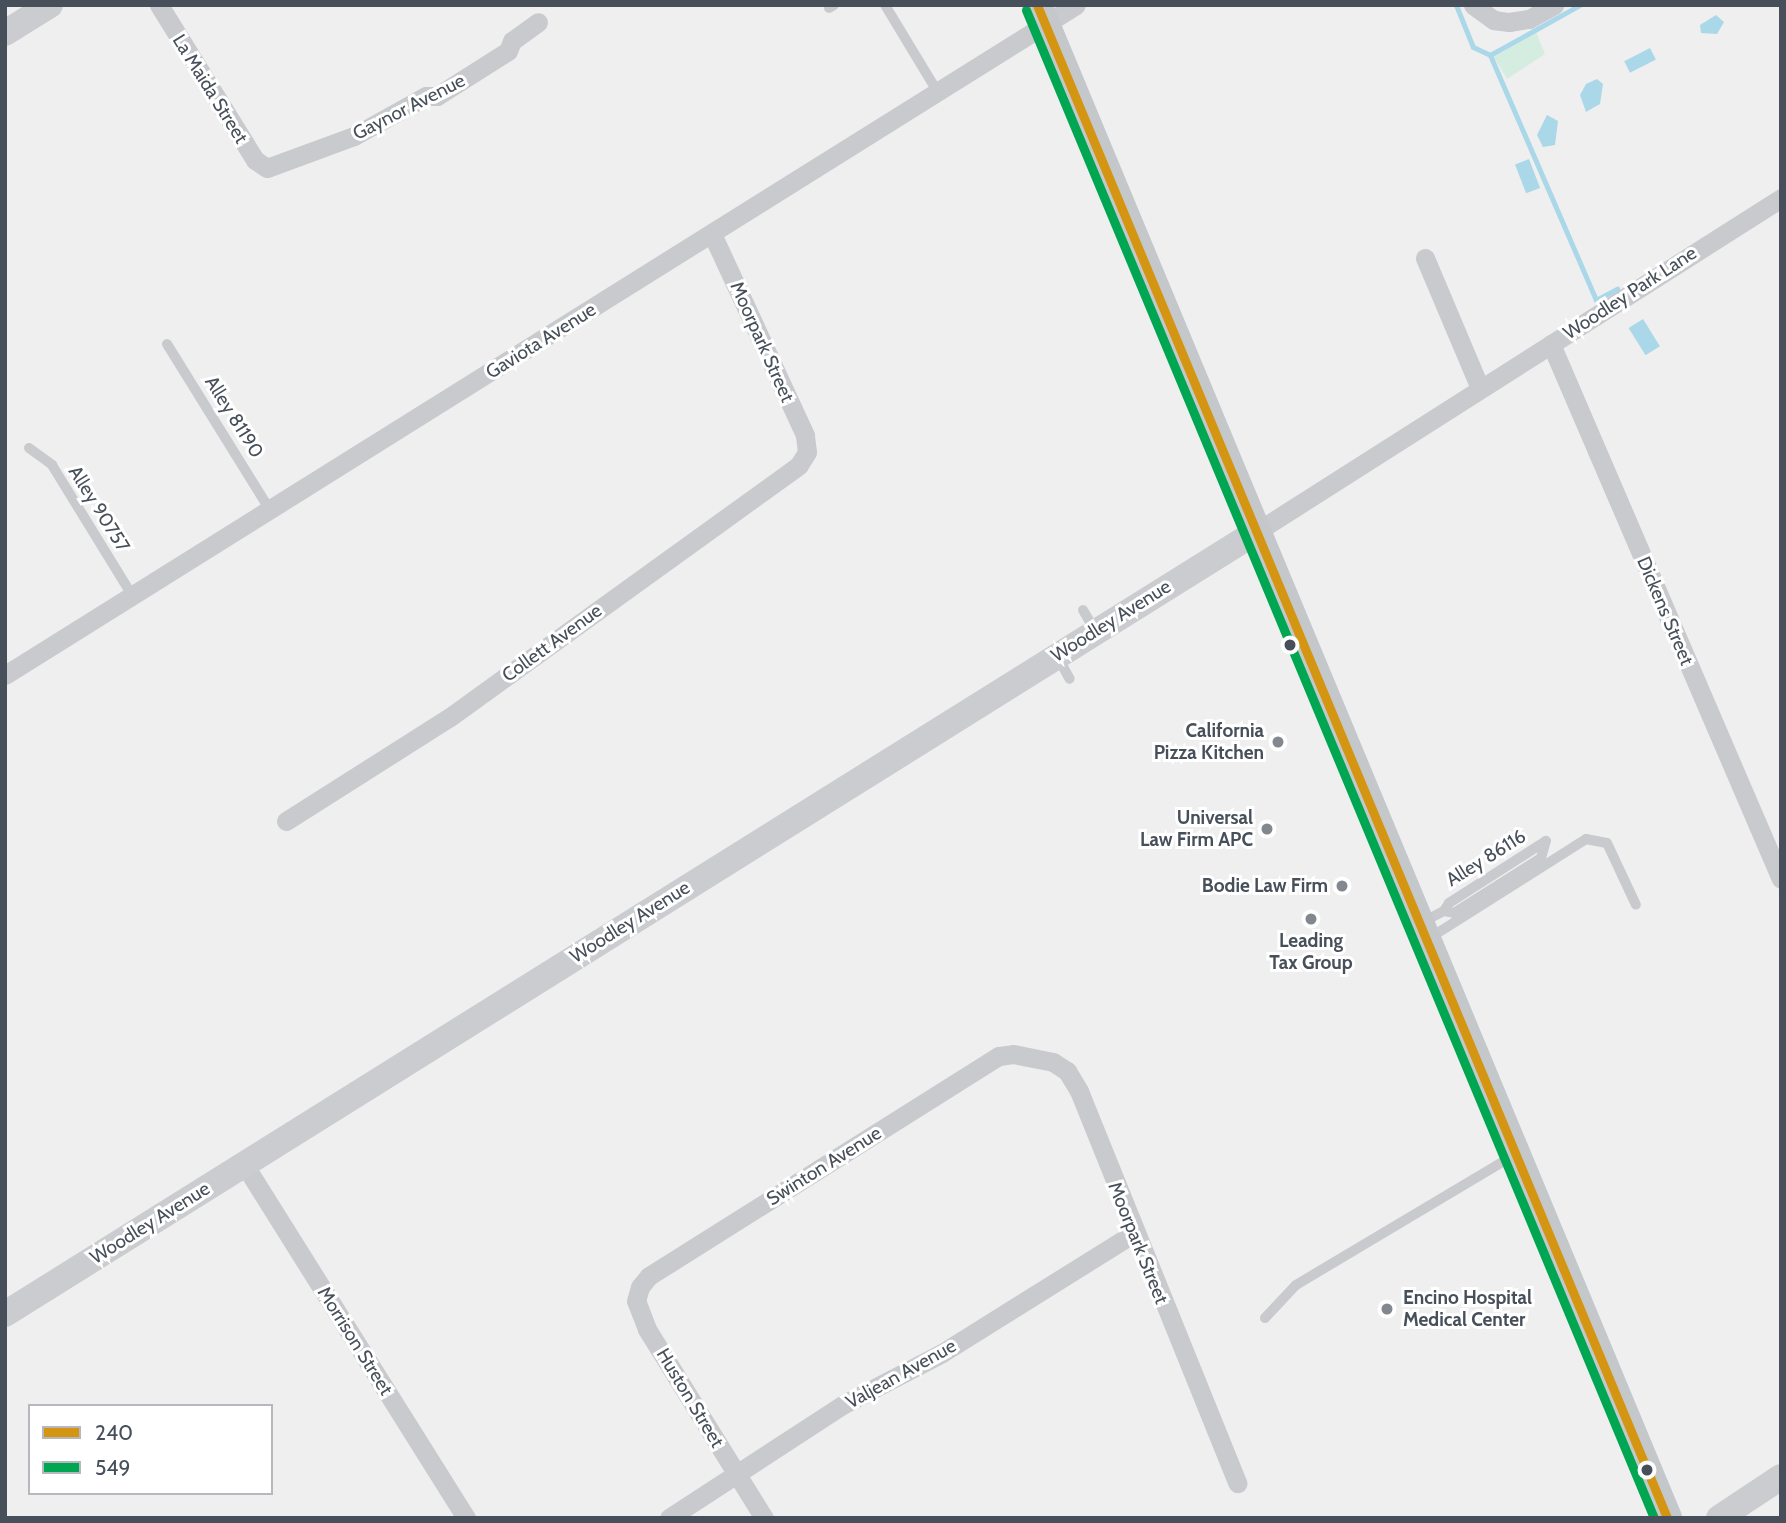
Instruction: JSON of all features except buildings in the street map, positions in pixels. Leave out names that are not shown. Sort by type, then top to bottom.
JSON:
[{"type":"main road","points":[[1041,15],[1256,532],[1431,924],[1517,1154],[1667,1518]]},
{"type":"street","points":[[5,33],[50,5]]},
{"type":"street","name":"La Maida Street","points":[[159,5],[254,160],[267,169]]},
{"type":"street","name":"Gaviota Avenue","points":[[5,676],[937,91],[1041,15],[1076,5]]},
{"type":"street","points":[[1473,5],[1494,20],[1529,19],[1554,5]]},
{"type":"street","name":"Gaynor Avenue","points":[[267,169],[355,136],[426,96],[437,96],[508,51],[512,41],[538,22]]},
{"type":"street","name":"Woodley Park Lane","points":[[1256,532],[1781,198]]},
{"type":"street","name":"Moorpark Street","points":[[712,234],[805,435],[807,452]]},
{"type":"street","points":[[1425,258],[1480,388]]},
{"type":"street","name":"Dickens Street","points":[[1551,344],[1781,878]]},
{"type":"street","name":"Collett Avenue","points":[[286,821],[450,717],[799,465],[807,452]]},
{"type":"street","name":"Woodley Avenue","points":[[5,1314],[244,1164],[1063,667],[1089,621],[1256,532]]},
{"type":"street","name":"Moorpark Street","points":[[999,1056],[1043,1056],[1066,1071],[1079,1091],[1237,1483]]},
{"type":"street","name":"Swinton Avenue","points":[[649,1276],[999,1056]]},
{"type":"street","name":"Morrison Street","points":[[244,1164],[466,1518]]},
{"type":"street","name":"Valjean Avenue","points":[[669,1518],[844,1404],[942,1353],[1134,1233]]},
{"type":"street","name":"Huston Street","points":[[649,1276],[638,1294],[639,1314],[764,1518]]},
{"type":"street","points":[[1719,1518],[1781,1477]]},
{"type":"lane","points":[[886,5],[937,91]]},
{"type":"lane","name":"Alley 81190","points":[[167,344],[270,510]]},
{"type":"lane","name":"Alley 90757","points":[[29,448],[52,466],[132,596]]},
{"type":"lane","points":[[1431,924],[1586,839],[1607,843],[1636,905]]},
{"type":"lane","name":"Alley 86116","points":[[1546,841],[1541,858],[1454,913],[1431,924],[1449,902],[1546,841]]},
{"type":"lane","points":[[1265,1318],[1296,1285],[1481,1171],[1517,1154]]},
{"type":"green space","points":[[1536,32],[1545,54],[1507,79],[1494,57]]},
{"type":"water","points":[[1716,15],[1724,22],[1717,34],[1701,33],[1700,25]]},
{"type":"water","points":[[1650,48],[1656,60],[1630,73],[1624,61]]},
{"type":"water","points":[[1597,79],[1603,84],[1600,104],[1586,112],[1580,95],[1586,84]]},
{"type":"water","points":[[1547,115],[1558,121],[1555,145],[1543,147],[1537,135]]},
{"type":"water","points":[[1529,159],[1540,188],[1526,193],[1515,164]]},
{"type":"water","points":[[1643,319],[1660,346],[1646,355],[1629,328]]},
{"type":"waterway","points":[[1456,5],[1473,47],[1490,55],[1596,300],[1617,289]]},
{"type":"waterway","points":[[1490,55],[1580,5]]},
{"type":"transit line","name":"240","points":[[1037,5],[1667,1518]]},
{"type":"transit line","name":"549","points":[[1026,10],[1654,1518]]},
{"type":"place","name":"California Pizza Kitchen","points":[[1278,742]]},
{"type":"place","name":"Universal Law Firm APC","points":[[1267,829]]},
{"type":"place","name":"Bodie Law Firm","points":[[1342,886]]},
{"type":"place","name":"Leading Tax Group","points":[[1311,919]]},
{"type":"place","name":"Encino Hospital Medical Center","points":[[1387,1309]]}]
